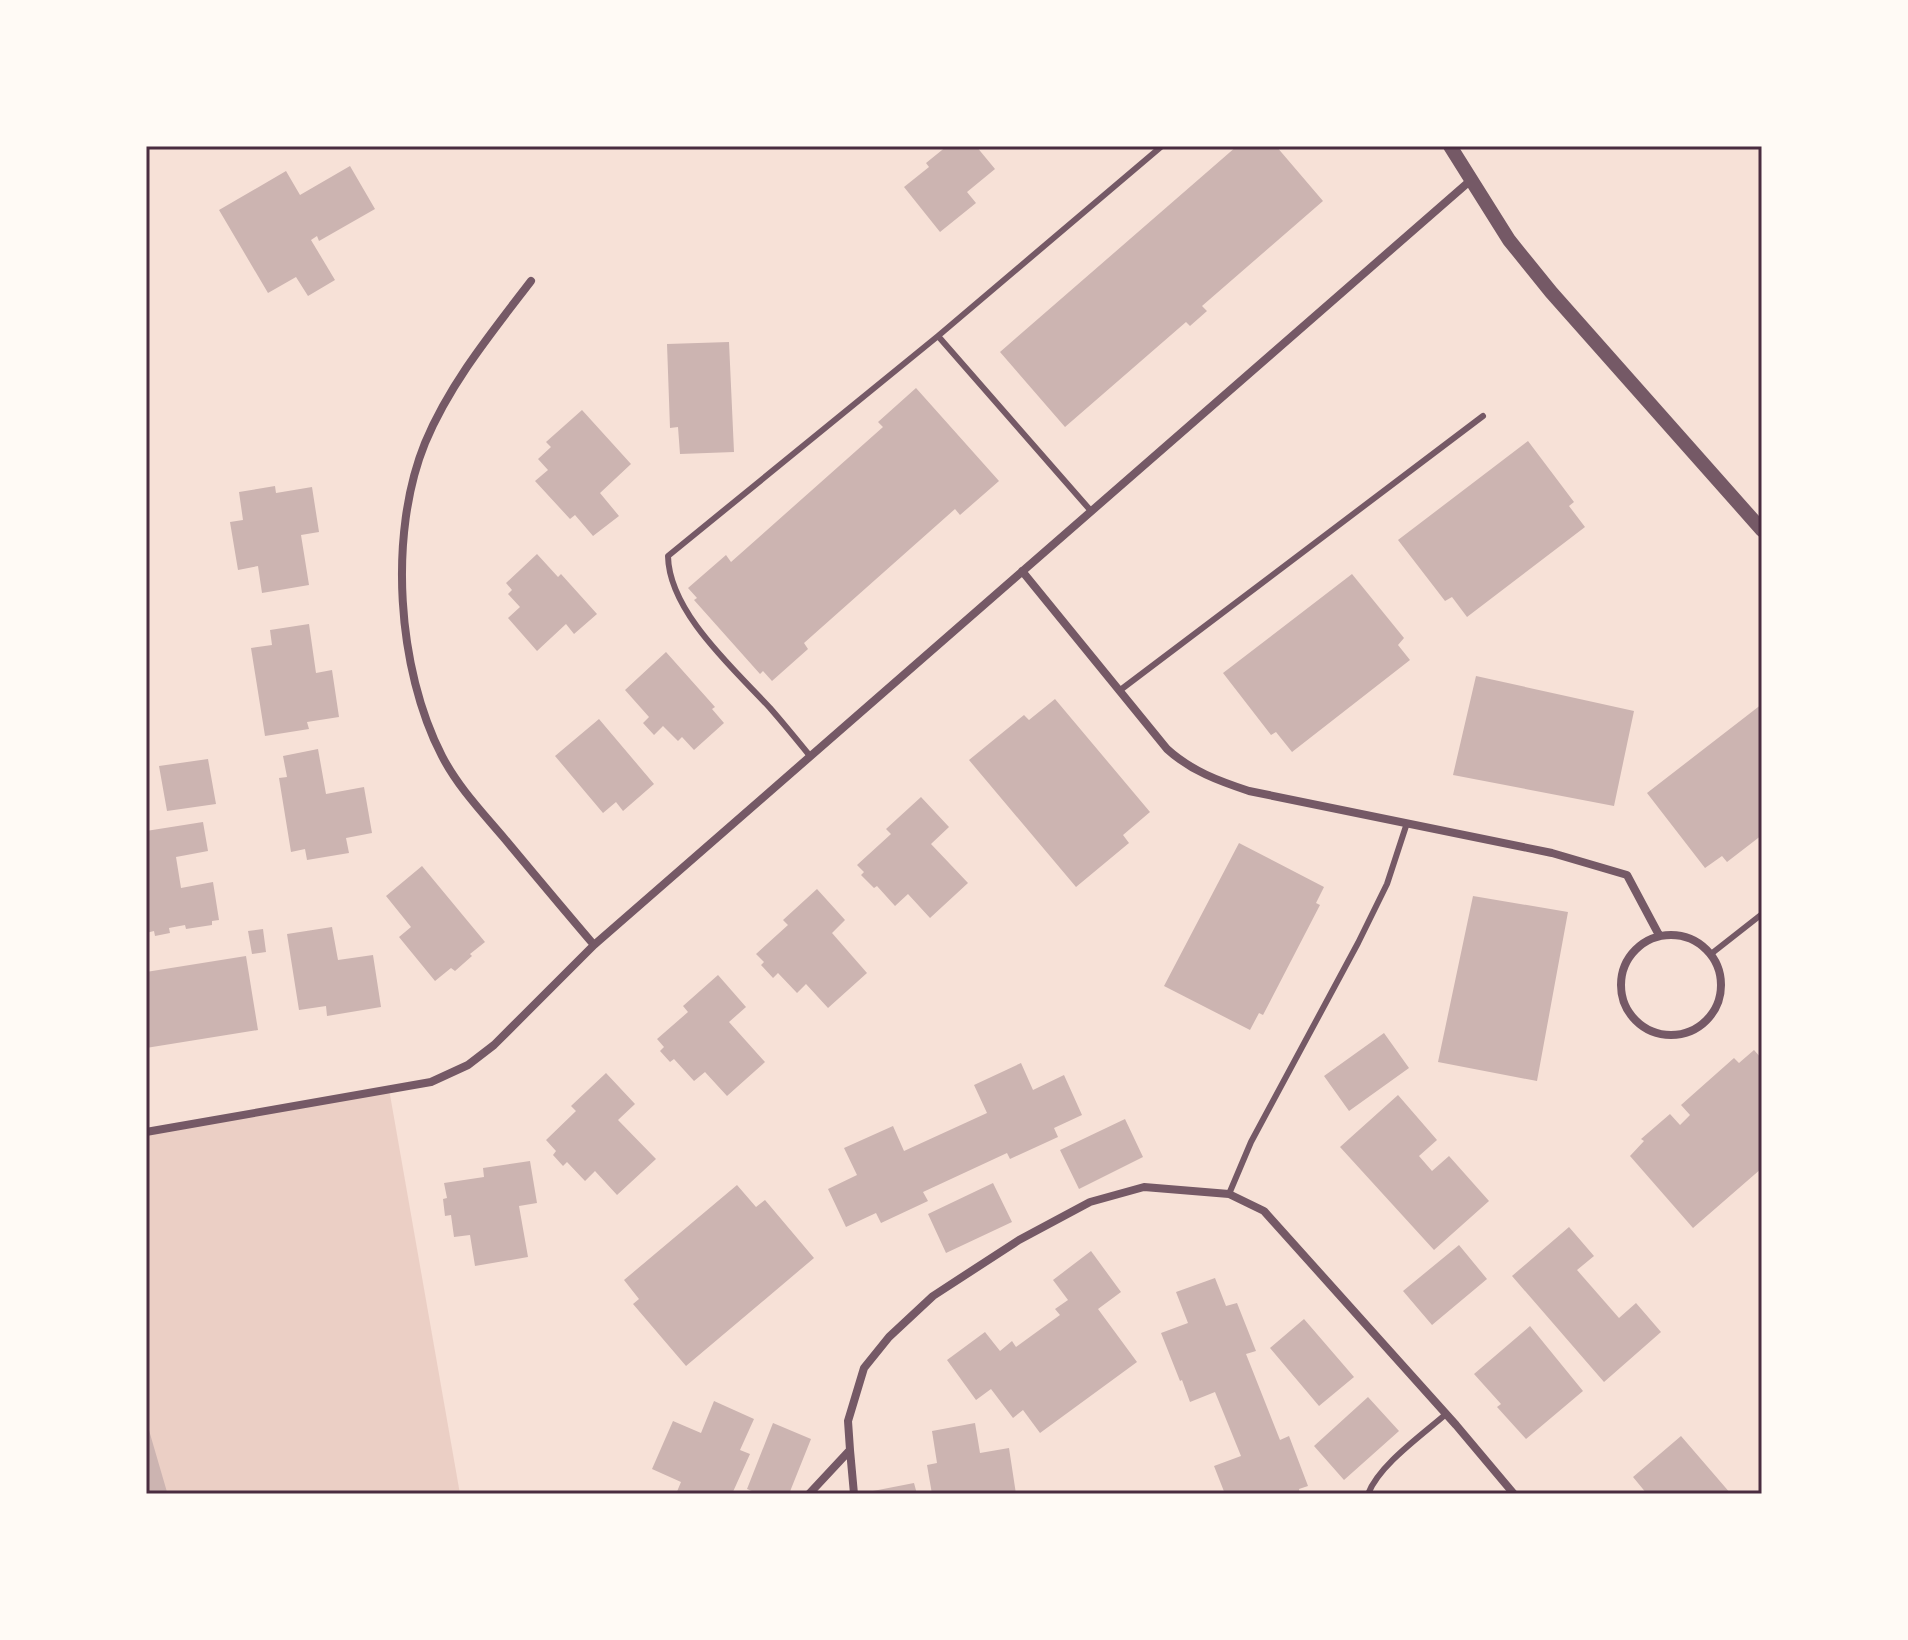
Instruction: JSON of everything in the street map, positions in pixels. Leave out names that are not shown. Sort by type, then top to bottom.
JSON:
[{"type":"street","points":[[1450,146],[1509,240],[1551,292],[1762,530]]},
{"type":"street","points":[[146,1132],[431,1082],[468,1065],[494,1045],[594,945],[1471,180]]},
{"type":"street","points":[[531,281],[468,364],[425,444],[405,527],[402,577],[405,632],[413,677],[425,718],[443,757],[465,792],[594,945]]},
{"type":"street","points":[[1022,571],[1167,749],[1181,762],[1217,780],[1249,791],[1552,853],[1627,875],[1659,935]]},
{"type":"street","points":[[1676,934],[1691,938],[1711,954],[1721,975],[1721,992],[1717,1007],[1707,1021],[1694,1030],[1678,1035],[1661,1035],[1645,1028],[1632,1017],[1623,1002],[1620,985],[1623,968],[1631,954],[1644,942],[1659,935],[1676,934]]},
{"type":"street","points":[[854,1494],[848,1421],[864,1368],[889,1337],[933,1296],[1019,1240],[1090,1202],[1144,1187],[1229,1194],[1264,1211],[1514,1494]]},
{"type":"street","points":[[809,1494],[850,1450]]},
{"type":"lane","points":[[810,756],[703,636],[677,594],[668,571],[668,556],[938,336],[1162,146]]},
{"type":"lane","points":[[938,336],[1091,511]]},
{"type":"lane","points":[[1119,691],[1483,416]]},
{"type":"lane","points":[[1229,1194],[1251,1142],[1387,884],[1407,823]]},
{"type":"lane","points":[[1711,954],[1762,914]]},
{"type":"lane","points":[[1368,1494],[1373,1483],[1405,1449],[1446,1414]]},
{"type":"shaded area","points":[[389,1089],[460,1494],[146,1494],[146,1131]]},
{"type":"building","points":[[947,146],[976,146],[995,169],[967,192],[976,203],[940,232],[904,187],[929,167],[926,163]]},
{"type":"building","points":[[1237,146],[1276,146],[1323,201],[1202,306],[1207,311],[1190,326],[1186,322],[1065,427],[1000,352]]},
{"type":"building","points":[[350,166],[375,209],[319,241],[317,236],[311,240],[335,280],[308,296],[296,277],[268,293],[219,210],[286,171],[300,195]]},
{"type":"building","points":[[729,342],[734,452],[680,454],[678,427],[670,428],[667,344]]},
{"type":"building","points":[[916,388],[999,481],[960,515],[955,509],[804,643],[808,649],[772,681],[763,671],[760,674],[694,600],[697,598],[688,588],[726,555],[731,562],[883,427],[878,422]]},
{"type":"building","points":[[582,410],[631,464],[600,493],[619,516],[593,536],[575,515],[570,519],[535,481],[548,470],[538,459],[551,447],[546,442]]},
{"type":"building","points":[[1528,441],[1574,502],[1569,506],[1585,527],[1467,617],[1452,597],[1445,601],[1398,540]]},
{"type":"building","points":[[275,486],[276,493],[312,487],[319,532],[301,535],[309,585],[262,593],[258,566],[238,570],[230,522],[243,520],[239,492]]},
{"type":"building","points":[[537,554],[558,577],[561,574],[597,614],[574,634],[566,624],[537,651],[508,618],[520,607],[508,594],[512,590],[506,583]]},
{"type":"building","points":[[1352,574],[1404,638],[1398,645],[1410,660],[1292,752],[1276,732],[1271,735],[1223,673]]},
{"type":"building","points":[[309,624],[316,673],[332,670],[339,717],[307,722],[309,729],[265,736],[251,648],[272,645],[270,630]]},
{"type":"building","points":[[666,652],[715,707],[712,709],[724,723],[694,750],[682,737],[678,741],[663,726],[654,735],[643,723],[649,717],[625,690]]},
{"type":"building","points":[[1476,676],[1634,711],[1614,806],[1453,775]]},
{"type":"building","points":[[1055,699],[1150,812],[1123,835],[1129,843],[1076,887],[969,760],[1024,715],[1029,720]]},
{"type":"building","points":[[1762,704],[1762,835],[1727,862],[1722,856],[1705,868],[1647,793]]},
{"type":"building","points":[[599,719],[654,784],[623,811],[616,802],[603,813],[555,756]]},
{"type":"building","points":[[318,749],[326,794],[364,787],[372,833],[346,838],[349,853],[307,860],[305,849],[291,852],[279,778],[287,777],[283,756]]},
{"type":"building","points":[[208,759],[216,804],[167,811],[159,766]]},
{"type":"building","points":[[921,797],[949,827],[931,844],[968,883],[930,918],[908,894],[895,906],[877,886],[874,888],[861,875],[864,872],[857,865],[891,834],[886,829]]},
{"type":"building","points":[[203,822],[208,851],[176,857],[181,888],[213,882],[219,920],[212,921],[212,925],[169,928],[170,933],[155,936],[154,931],[146,933],[146,831]]},
{"type":"building","points":[[1239,843],[1324,887],[1316,903],[1320,905],[1263,1015],[1259,1013],[1250,1030],[1164,986]]},
{"type":"building","points":[[422,866],[485,942],[455,971],[451,968],[435,981],[399,937],[411,927],[386,896]]},
{"type":"building","points":[[817,889],[845,920],[832,933],[867,973],[828,1008],[806,984],[797,993],[778,973],[773,978],[756,954],[788,925],[783,920]]},
{"type":"building","points":[[1473,896],[1568,912],[1537,1081],[1438,1062]]},
{"type":"building","points":[[332,927],[338,960],[373,955],[381,1007],[327,1016],[326,1006],[299,1010],[287,934]]},
{"type":"building","points":[[263,929],[266,952],[252,954],[248,931]]},
{"type":"building","points":[[246,956],[258,1030],[146,1048],[146,972]]},
{"type":"building","points":[[718,975],[746,1007],[729,1022],[765,1062],[727,1096],[705,1072],[694,1081],[674,1059],[670,1062],[660,1051],[664,1047],[657,1039],[688,1012],[683,1006]]},
{"type":"building","points":[[1384,1033],[1409,1068],[1349,1111],[1324,1076]]},
{"type":"building","points":[[1754,1050],[1762,1059],[1762,1168],[1693,1228],[1630,1156],[1644,1141],[1641,1139],[1670,1114],[1680,1125],[1690,1115],[1681,1105],[1734,1058],[1739,1063]]},
{"type":"building","points":[[1021,1063],[1033,1090],[1064,1075],[1082,1115],[1054,1128],[1058,1137],[1010,1159],[1007,1153],[923,1192],[928,1201],[881,1223],[876,1213],[846,1227],[828,1189],[857,1175],[844,1148],[893,1126],[904,1151],[987,1113],[974,1085]]},
{"type":"building","points":[[606,1073],[635,1104],[618,1120],[656,1159],[617,1195],[595,1171],[585,1181],[567,1162],[563,1166],[546,1140],[576,1111],[571,1106]]},
{"type":"building","points":[[1398,1095],[1437,1140],[1419,1156],[1432,1171],[1449,1156],[1489,1201],[1434,1250],[1340,1147]]},
{"type":"building","points":[[1125,1119],[1143,1157],[1079,1189],[1060,1150]]},
{"type":"building","points":[[530,1161],[537,1203],[519,1206],[528,1257],[475,1266],[470,1235],[454,1237],[451,1215],[445,1216],[443,1199],[447,1198],[444,1183],[484,1177],[483,1168]]},
{"type":"building","points":[[993,1183],[1012,1222],[946,1253],[928,1214]]},
{"type":"building","points":[[737,1185],[756,1207],[765,1200],[814,1258],[686,1366],[633,1304],[639,1299],[624,1280]]},
{"type":"building","points":[[1569,1227],[1594,1256],[1577,1270],[1619,1318],[1636,1303],[1661,1332],[1604,1382],[1512,1276]]},
{"type":"building","points":[[1459,1245],[1487,1279],[1432,1325],[1403,1291]]},
{"type":"building","points":[[1091,1251],[1121,1292],[1098,1309],[1137,1362],[1040,1433],[1023,1410],[1013,1418],[991,1389],[976,1400],[947,1360],[985,1332],[1000,1351],[1012,1341],[1016,1347],[1060,1315],[1055,1309],[1068,1300],[1053,1280]]},
{"type":"building","points":[[1215,1278],[1226,1306],[1237,1303],[1256,1351],[1246,1354],[1280,1440],[1289,1436],[1308,1486],[1299,1489],[1300,1494],[1225,1494],[1214,1466],[1241,1456],[1215,1392],[1190,1402],[1161,1333],[1188,1323],[1176,1292]]},
{"type":"building","points":[[1304,1319],[1354,1377],[1319,1406],[1270,1348]]},
{"type":"building","points":[[1530,1326],[1583,1391],[1526,1439],[1497,1407],[1501,1404],[1474,1374]]},
{"type":"building","points":[[1368,1397],[1399,1431],[1344,1480],[1314,1446]]},
{"type":"building","points":[[714,1401],[754,1419],[740,1450],[750,1454],[732,1494],[676,1494],[681,1482],[652,1469],[673,1421],[701,1433]]},
{"type":"building","points":[[146,1420],[167,1492],[146,1494]]},
{"type":"building","points":[[773,1423],[811,1439],[789,1494],[759,1494],[747,1489]]},
{"type":"building","points":[[975,1423],[980,1453],[1009,1448],[1016,1494],[932,1494],[927,1465],[937,1463],[932,1431]]},
{"type":"building","points":[[1681,1436],[1731,1494],[1647,1494],[1633,1477]]},
{"type":"building","points":[[914,1483],[917,1494],[873,1494],[873,1491]]}]
